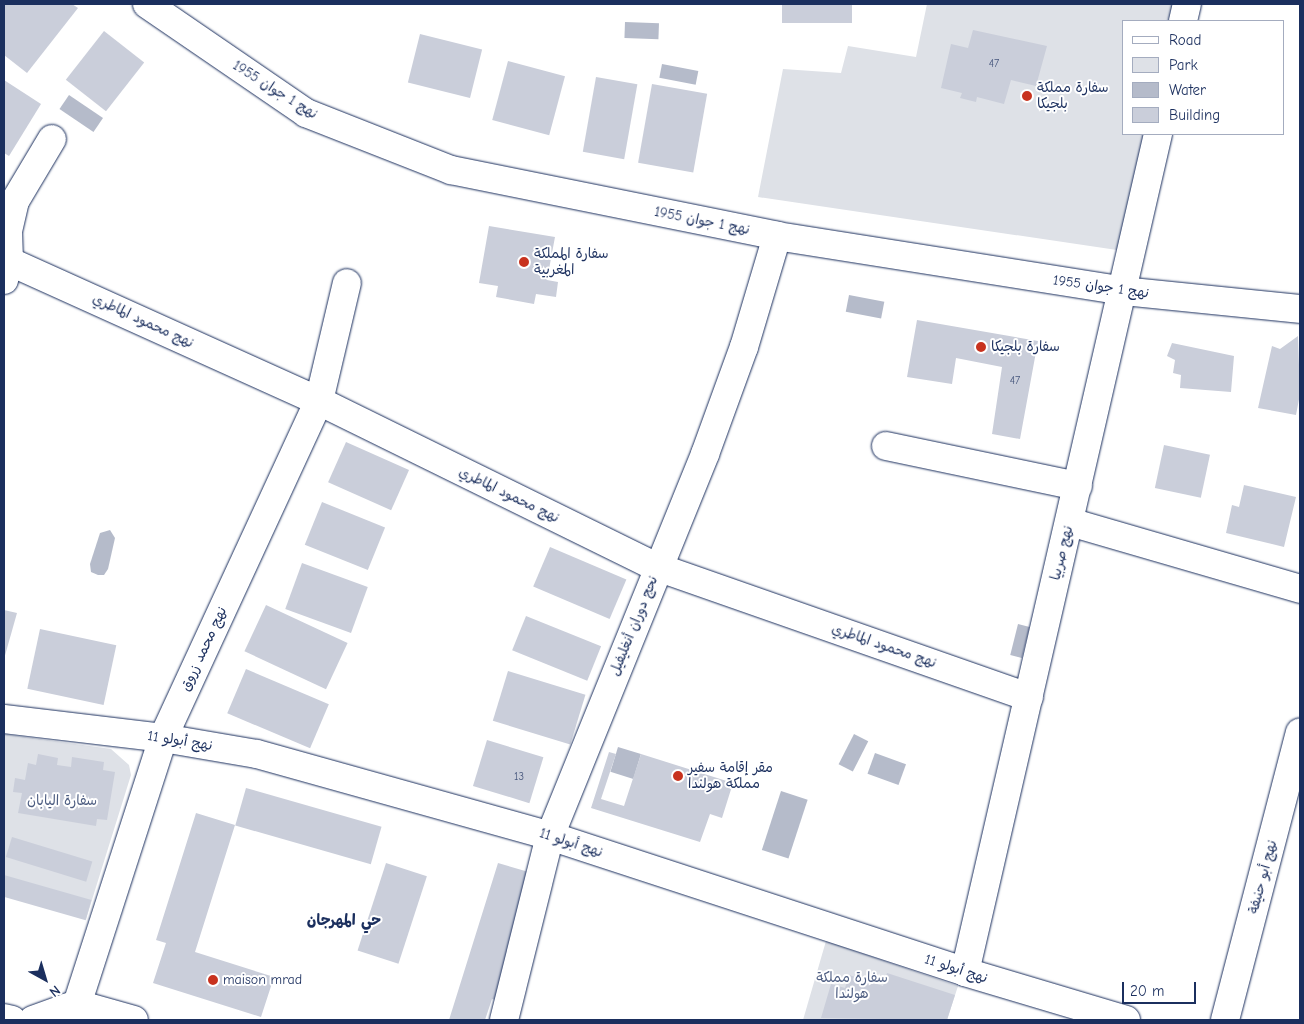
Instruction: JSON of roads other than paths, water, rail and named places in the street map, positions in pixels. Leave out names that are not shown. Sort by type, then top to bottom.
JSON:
[{"type":"street","name":"نهج 1 جوان 1955","points":[[147,4],[306,113],[394,151],[450,170],[777,236],[1123,291],[1300,309]]},
{"type":"street","points":[[1183,20],[1187,4]]},
{"type":"street","name":"نهج صربيا","points":[[965,972],[1158,135]]},
{"type":"street","points":[[5,266],[8,231],[15,202],[52,139]]},
{"type":"street","name":"نحج دوران أنغليفيل","points":[[504,1020],[550,836],[657,567],[706,454],[744,347],[777,236]]},
{"type":"street","name":"نهج محمود الماطري","points":[[5,266],[319,401],[657,567],[1028,697]]},
{"type":"street","name":"نهج محمد زروق","points":[[74,1012],[164,738],[319,401],[347,283]]},
{"type":"street","points":[[886,446],[1078,486]]},
{"type":"street","points":[[1070,522],[1300,589]]},
{"type":"street","name":"نهج أبولو 11","points":[[4,719],[164,738],[257,754],[550,836],[965,972],[1126,1020]]},
{"type":"street","name":"نهج أبو حنيفة","points":[[1225,1020],[1300,733]]},
{"type":"street","points":[[33,1020],[74,1012],[134,1020]]},
{"type":"street","points":[[4,1018],[12,1020]]},
{"type":"water","points":[[625,22],[659,23],[658,39],[624,38]]},
{"type":"water","points":[[662,64],[698,71],[696,85],[659,78]]},
{"type":"water","points":[[69,95],[103,118],[93,132],[59,109]]},
{"type":"water","points":[[849,295],[884,302],[881,319],[846,312]]},
{"type":"water","points":[[110,530],[115,538],[108,569],[104,575],[98,575],[91,572],[90,564],[100,533]]},
{"type":"water","points":[[1018,624],[1030,627],[1022,658],[1010,655]]},
{"type":"water","points":[[854,734],[868,741],[853,772],[839,764]]},
{"type":"water","points":[[618,747],[641,754],[633,779],[610,772]]},
{"type":"water","points":[[875,753],[906,764],[898,785],[867,774]]},
{"type":"water","points":[[781,791],[808,800],[788,859],[762,850]]},
{"type":"place","name":"سفارة مملكة بلجيكا","points":[[1027,96]]},
{"type":"place","name":"سفارة المملكة المغربية","points":[[524,262]]},
{"type":"place","name":"سفارة بلجيكا","points":[[981,347]]},
{"type":"place","name":"مقر إقامة سفير مملكة هولندا","points":[[678,776]]},
{"type":"place","name":"maison mrad","points":[[213,980]]},
{"type":"district","name":"حي المهرجان","points":[[344,921]]},
{"type":"park label","name":"سفارة اليابان","points":[[62,801]]},
{"type":"park label","name":"سفارة مملكة هولندا","points":[[852,986]]}]
